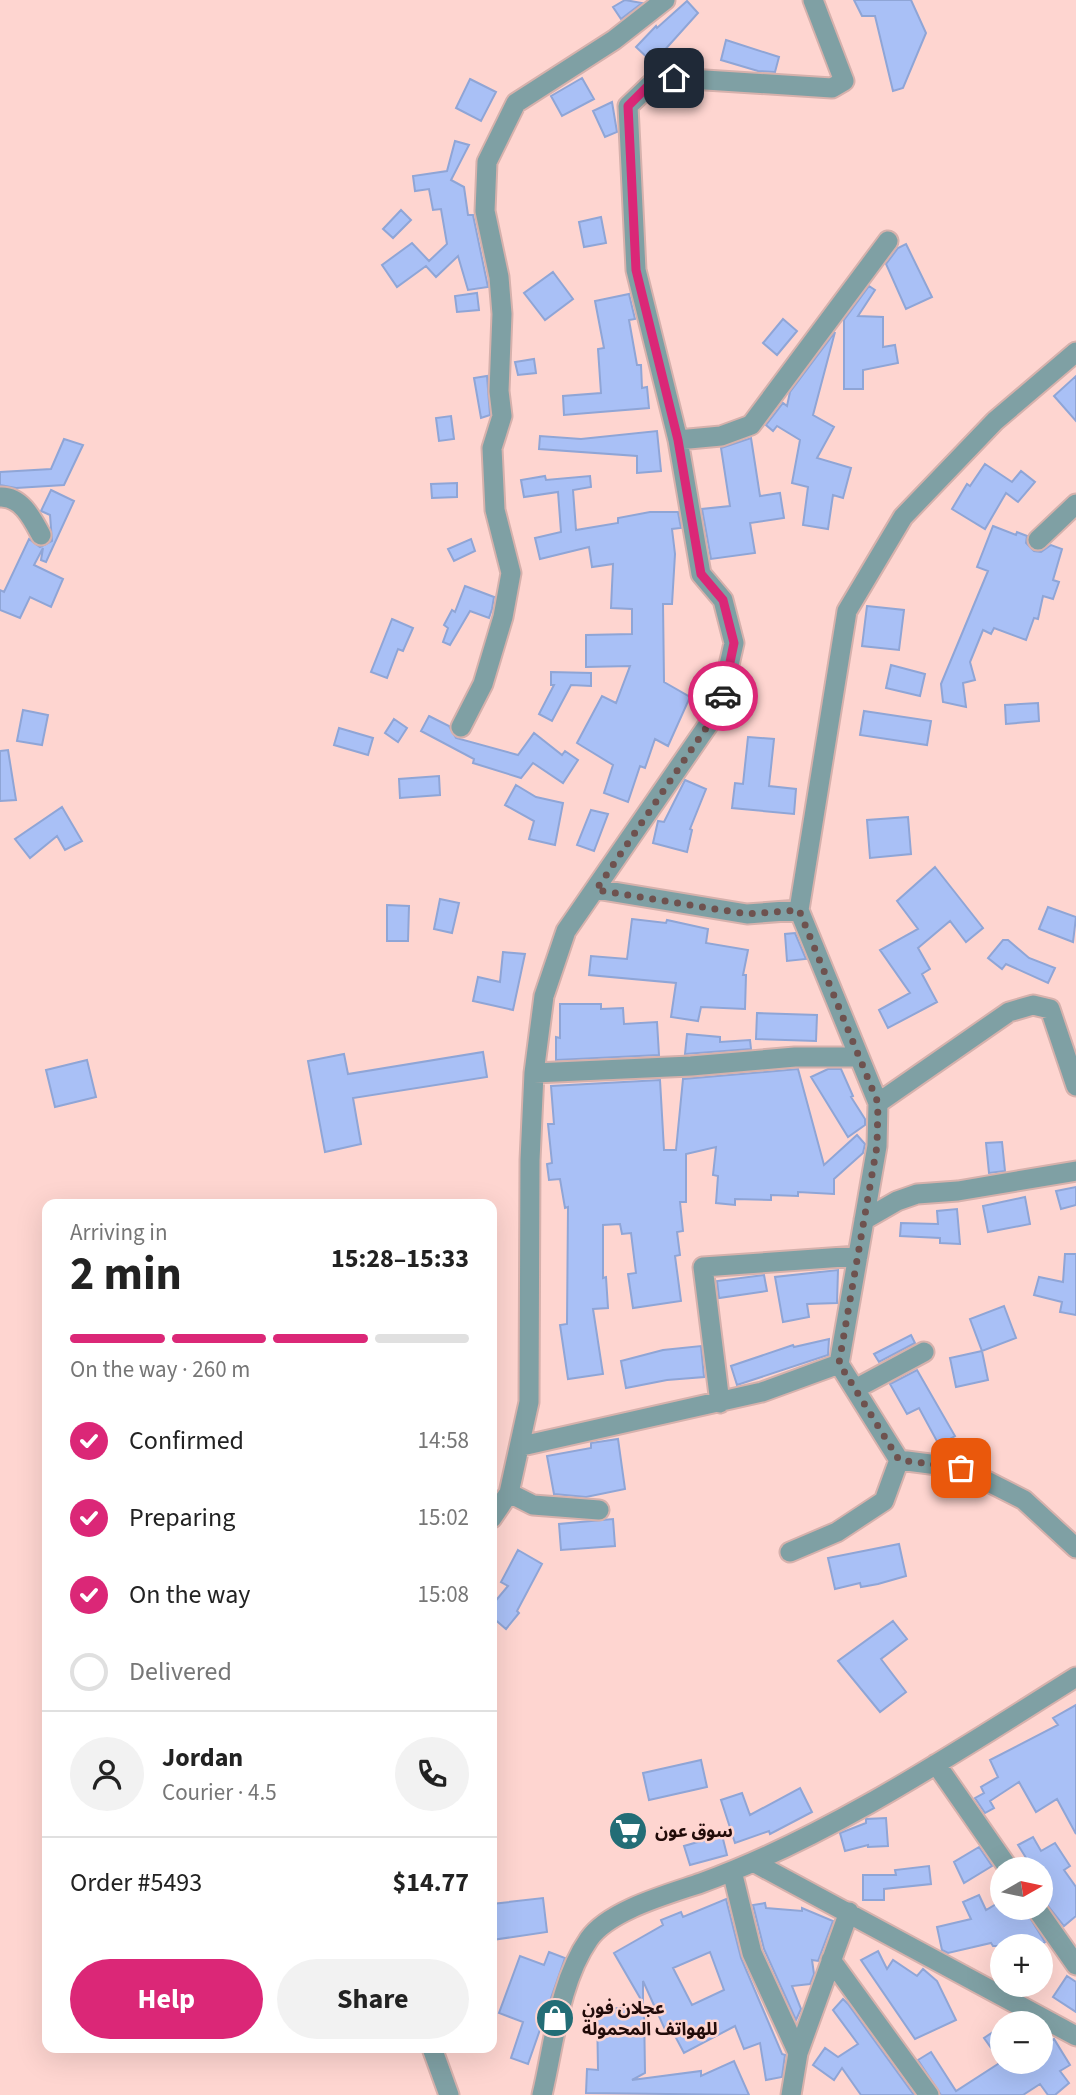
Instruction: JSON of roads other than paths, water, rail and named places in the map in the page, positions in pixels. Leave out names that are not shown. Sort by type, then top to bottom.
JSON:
[{"type":"street","points":[[461,727],[483,684],[503,617],[511,573],[495,510],[492,448],[502,416],[499,391],[502,314],[499,277],[485,211],[487,162],[516,103],[614,40],[665,0]]},
{"type":"street","points":[[497,1511],[509,1493],[522,1446],[529,1402],[530,1160],[534,1073],[544,996],[566,931],[719,709],[734,643],[723,600],[701,574],[678,440],[636,270],[628,106],[650,84],[674,78],[832,88],[844,81],[813,0]]},
{"type":"street","points":[[678,440],[721,436],[751,425],[888,242]]},
{"type":"street","points":[[899,1460],[839,1363],[877,1146],[878,1103],[799,910],[847,611],[903,517],[995,421],[1076,352]]},
{"type":"street","points":[[0,497],[9,497],[29,511],[41,535]]},
{"type":"street","points":[[1038,540],[1076,504]]},
{"type":"street","points":[[596,890],[747,914],[799,910]]},
{"type":"street","points":[[878,1103],[1009,1012],[1033,1005],[1050,1009],[1076,1086]]},
{"type":"street","points":[[534,1073],[691,1066],[794,1057],[859,1057]]},
{"type":"street","points":[[864,1220],[897,1201],[917,1194],[958,1191],[1076,1171]]},
{"type":"street","points":[[720,1402],[703,1267],[858,1256]]},
{"type":"street","points":[[855,1390],[924,1352]]},
{"type":"street","points":[[522,1446],[762,1392],[839,1363]]},
{"type":"street","points":[[899,1460],[961,1468],[1024,1500],[1076,1548]]},
{"type":"street","points":[[790,1552],[837,1532],[884,1501],[899,1460]]},
{"type":"street","points":[[509,1493],[533,1505],[599,1510]]},
{"type":"street","points":[[542,2095],[571,1971],[590,1937],[630,1908],[755,1863],[936,1765],[1076,1677]]},
{"type":"street","points":[[936,1765],[1001,1857]]},
{"type":"street","points":[[755,1863],[1076,2036]]},
{"type":"street","points":[[732,1871],[752,1953],[798,2053]]},
{"type":"street","points":[[791,2095],[798,2053],[849,1912]]},
{"type":"street","points":[[1044,1920],[1076,1965]]},
{"type":"street","points":[[831,1960],[929,2095]]},
{"type":"street","points":[[434,2053],[449,2095]]},
{"type":"place","name":"سوق عون","points":[[628,1831]]},
{"type":"place","name":"عجلان فون للهواتف المحمولة","points":[[555,2018]]}]
